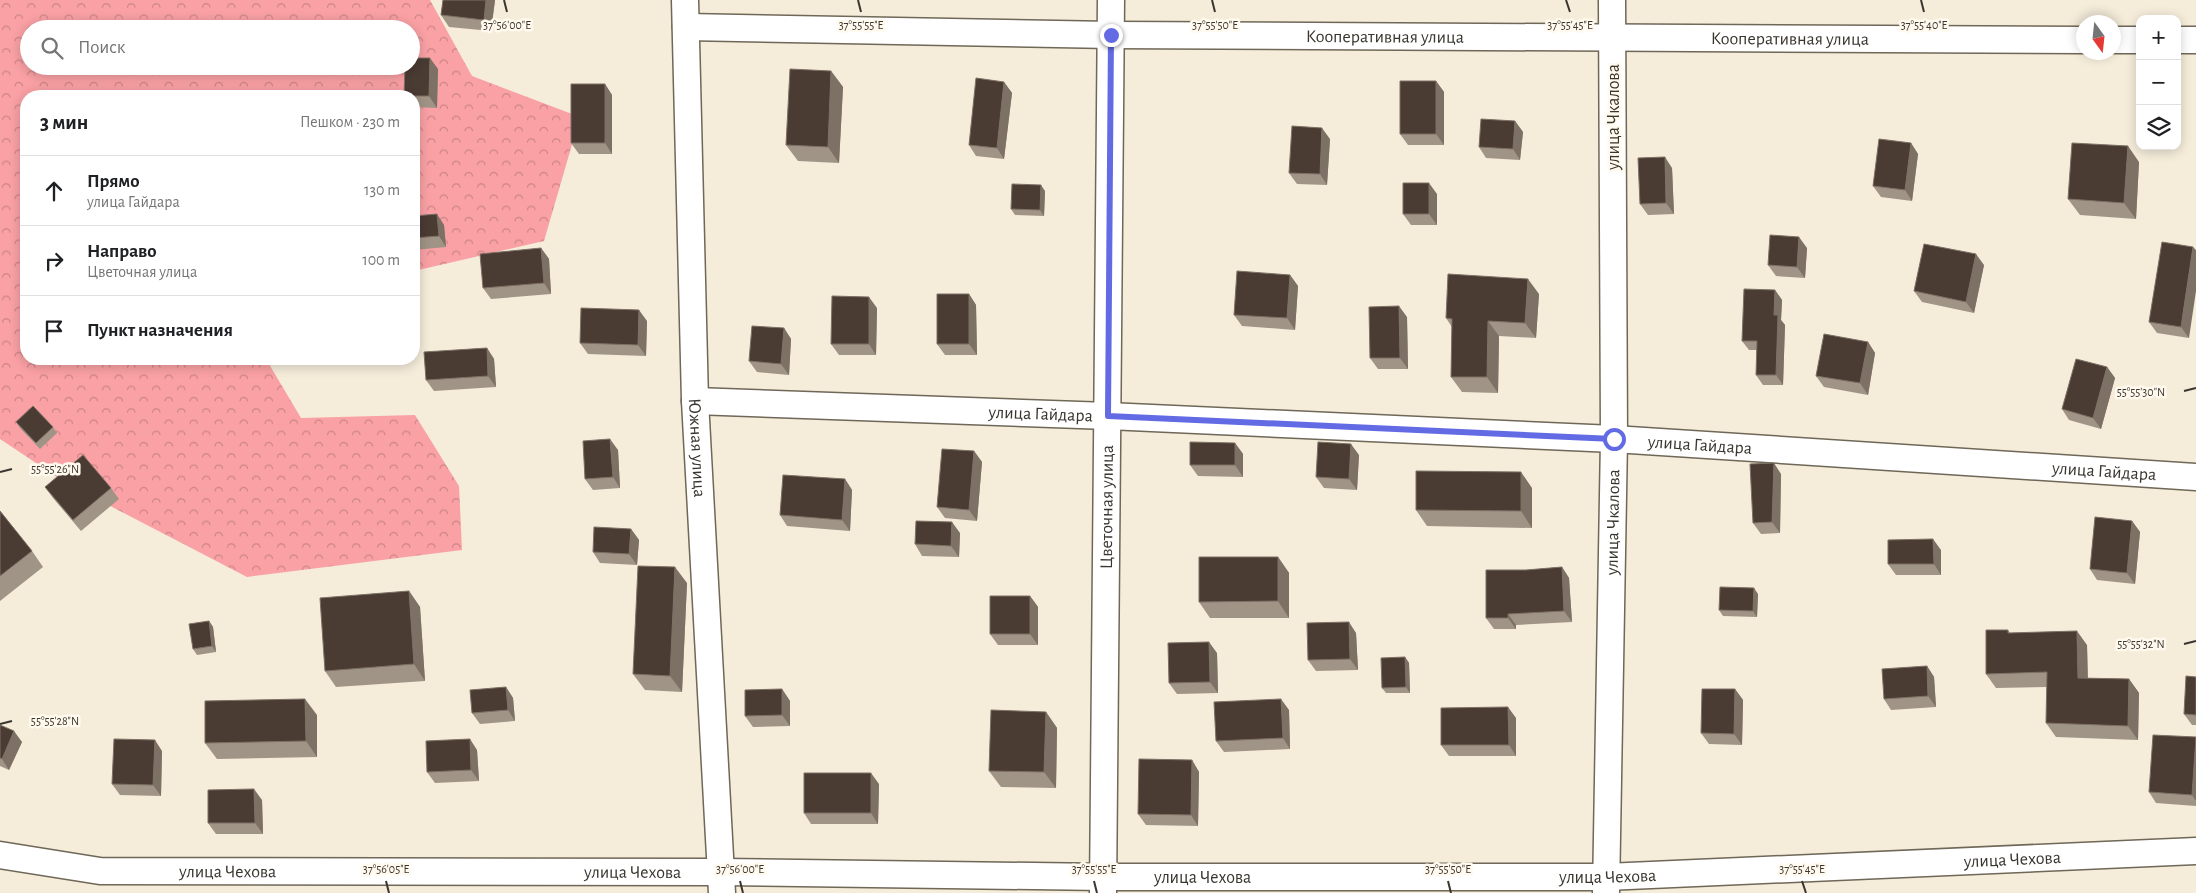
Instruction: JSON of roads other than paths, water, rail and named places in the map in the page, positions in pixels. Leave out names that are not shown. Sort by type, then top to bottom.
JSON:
[{"type":"street","name":"Южная улица","points":[[685,0],[694,401],[722,882]]},
{"type":"street","name":"Цветочная улица","points":[[1103,885],[1111,0]]},
{"type":"street","name":"улица Чкалова","points":[[1606,885],[1614,439],[1612,0]]},
{"type":"street","name":"Кооперативная улица","points":[[686,27],[1111,35],[2076,40]]},
{"type":"street","points":[[2121,40],[2136,40]]},
{"type":"street","points":[[2181,40],[2196,40]]},
{"type":"street","name":"улица Гайдара","points":[[694,401],[1108,416],[1614,439],[2196,477]]},
{"type":"street","name":"улица Чехова","points":[[0,856],[100,871],[722,882],[1103,885],[1606,885],[2196,851]]}]
